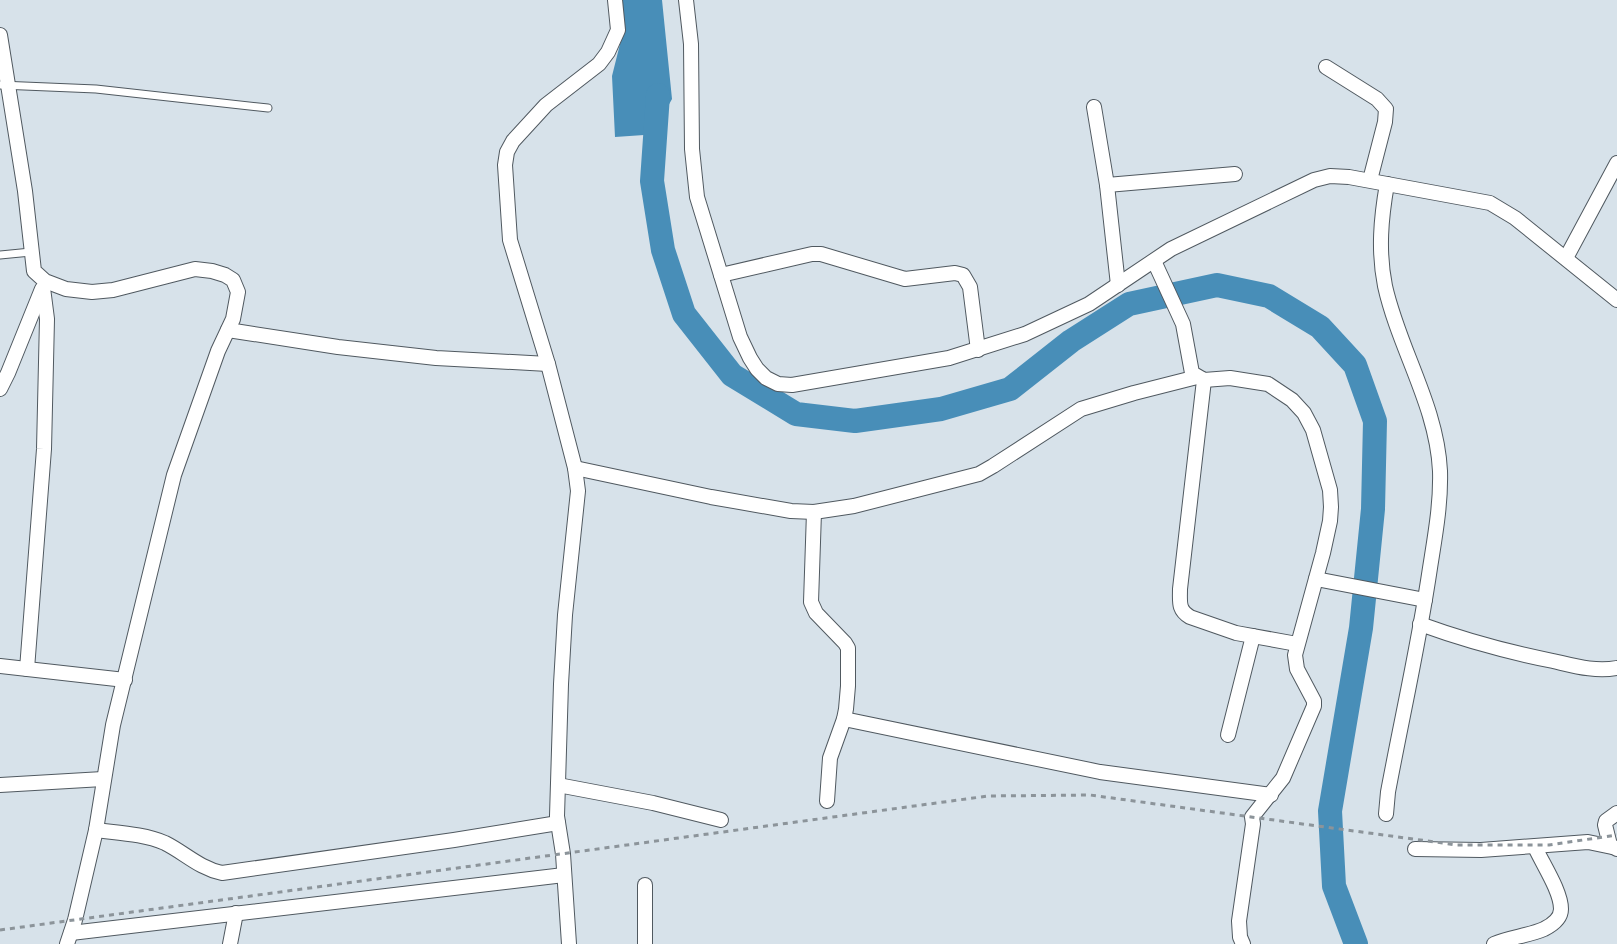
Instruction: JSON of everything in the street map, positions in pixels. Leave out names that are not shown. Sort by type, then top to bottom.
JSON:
[{"type":"street","points":[[569,944],[564,875],[558,822],[558,785],[564,630],[578,492],[575,468],[548,364],[510,240],[505,165],[507,152],[513,141],[546,105],[599,64],[608,52],[618,30],[615,0]]},
{"type":"street","points":[[686,0],[691,44],[692,149],[697,197],[740,336],[757,369],[766,378],[778,384],[792,385],[949,358],[1025,334],[1089,304],[1171,249],[1314,180],[1330,176],[1370,180],[1490,203],[1515,218],[1617,300]]},
{"type":"street","points":[[0,35],[4,85],[25,192],[34,271],[44,285],[47,319],[44,449],[27,669]]},
{"type":"street","points":[[1326,67],[1377,99],[1386,109],[1385,122],[1370,180]]},
{"type":"street","points":[[1094,107],[1107,185],[1118,285]]},
{"type":"street","points":[[1566,258],[1617,163]]},
{"type":"street","points":[[1107,185],[1235,174]]},
{"type":"street","points":[[1386,814],[1388,792],[1425,600],[1436,526],[1440,471],[1437,443],[1431,420],[1385,287],[1380,242],[1387,184]]},
{"type":"street","points":[[721,275],[812,254],[821,254],[905,279],[955,273],[964,275],[970,287],[978,350]]},
{"type":"street","points":[[1154,261],[1183,324],[1192,372],[1200,378]]},
{"type":"street","points":[[44,285],[66,289],[104,292],[195,269],[212,271],[225,275],[233,280],[237,287],[237,304],[228,330],[218,351],[174,475],[113,725],[96,830],[69,938],[236,913],[564,875]]},
{"type":"street","points":[[0,389],[44,285]]},
{"type":"street","points":[[228,330],[338,347],[429,357],[548,364]]},
{"type":"street","points":[[575,468],[711,497],[791,511],[814,512],[854,506],[979,474],[1081,410],[1134,393],[1200,378],[1230,378],[1268,384],[1292,400],[1304,413],[1313,430],[1330,490],[1330,521],[1305,623],[1297,644],[1295,655],[1297,669],[1314,701],[1314,706],[1283,778],[1252,817],[1253,824],[1240,920],[1240,937],[1243,944]]},
{"type":"street","points":[[1200,378],[1180,589],[1180,608],[1183,613],[1190,617],[1236,633],[1297,644]]},
{"type":"street","points":[[814,512],[811,602],[816,613],[848,648],[848,686],[844,719],[830,758],[827,801]]},
{"type":"street","points":[[1316,579],[1398,593],[1425,600]]},
{"type":"street","points":[[1420,624],[1474,643],[1526,656],[1596,670],[1617,668]]},
{"type":"street","points":[[1228,735],[1253,636]]},
{"type":"street","points":[[0,666],[125,680]]},
{"type":"street","points":[[844,719],[1100,772],[1271,794]]},
{"type":"street","points":[[0,785],[104,779]]},
{"type":"street","points":[[558,785],[653,803],[721,820]]},
{"type":"street","points":[[1614,848],[1605,825],[1606,821],[1617,813]]},
{"type":"street","points":[[96,830],[150,838],[166,844],[203,868],[222,873],[454,840],[558,822]]},
{"type":"street","points":[[1415,850],[1534,847],[1588,842],[1614,848]]},
{"type":"street","points":[[1494,944],[1544,929],[1559,917],[1561,909],[1556,892],[1534,847]]},
{"type":"street","points":[[645,885],[646,944]]},
{"type":"street","points":[[230,944],[236,913]]},
{"type":"lane","points":[[4,85],[96,88],[268,108]]},
{"type":"lane","points":[[0,255],[31,252]]},
{"type":"water","points":[[621,0],[662,0],[672,99],[657,126],[644,135],[615,137],[612,76],[623,32]]},
{"type":"waterway","points":[[658,95],[652,181],[663,250],[684,314],[732,375],[796,414],[855,421],[941,409],[1010,389],[1071,341],[1129,304],[1217,285],[1269,296],[1320,327],[1355,365],[1375,421],[1373,509],[1361,628],[1330,811],[1334,886],[1356,944]]},
{"type":"railway","points":[[0,930],[988,796],[1090,795],[1457,845],[1549,845],[1617,835]]}]
